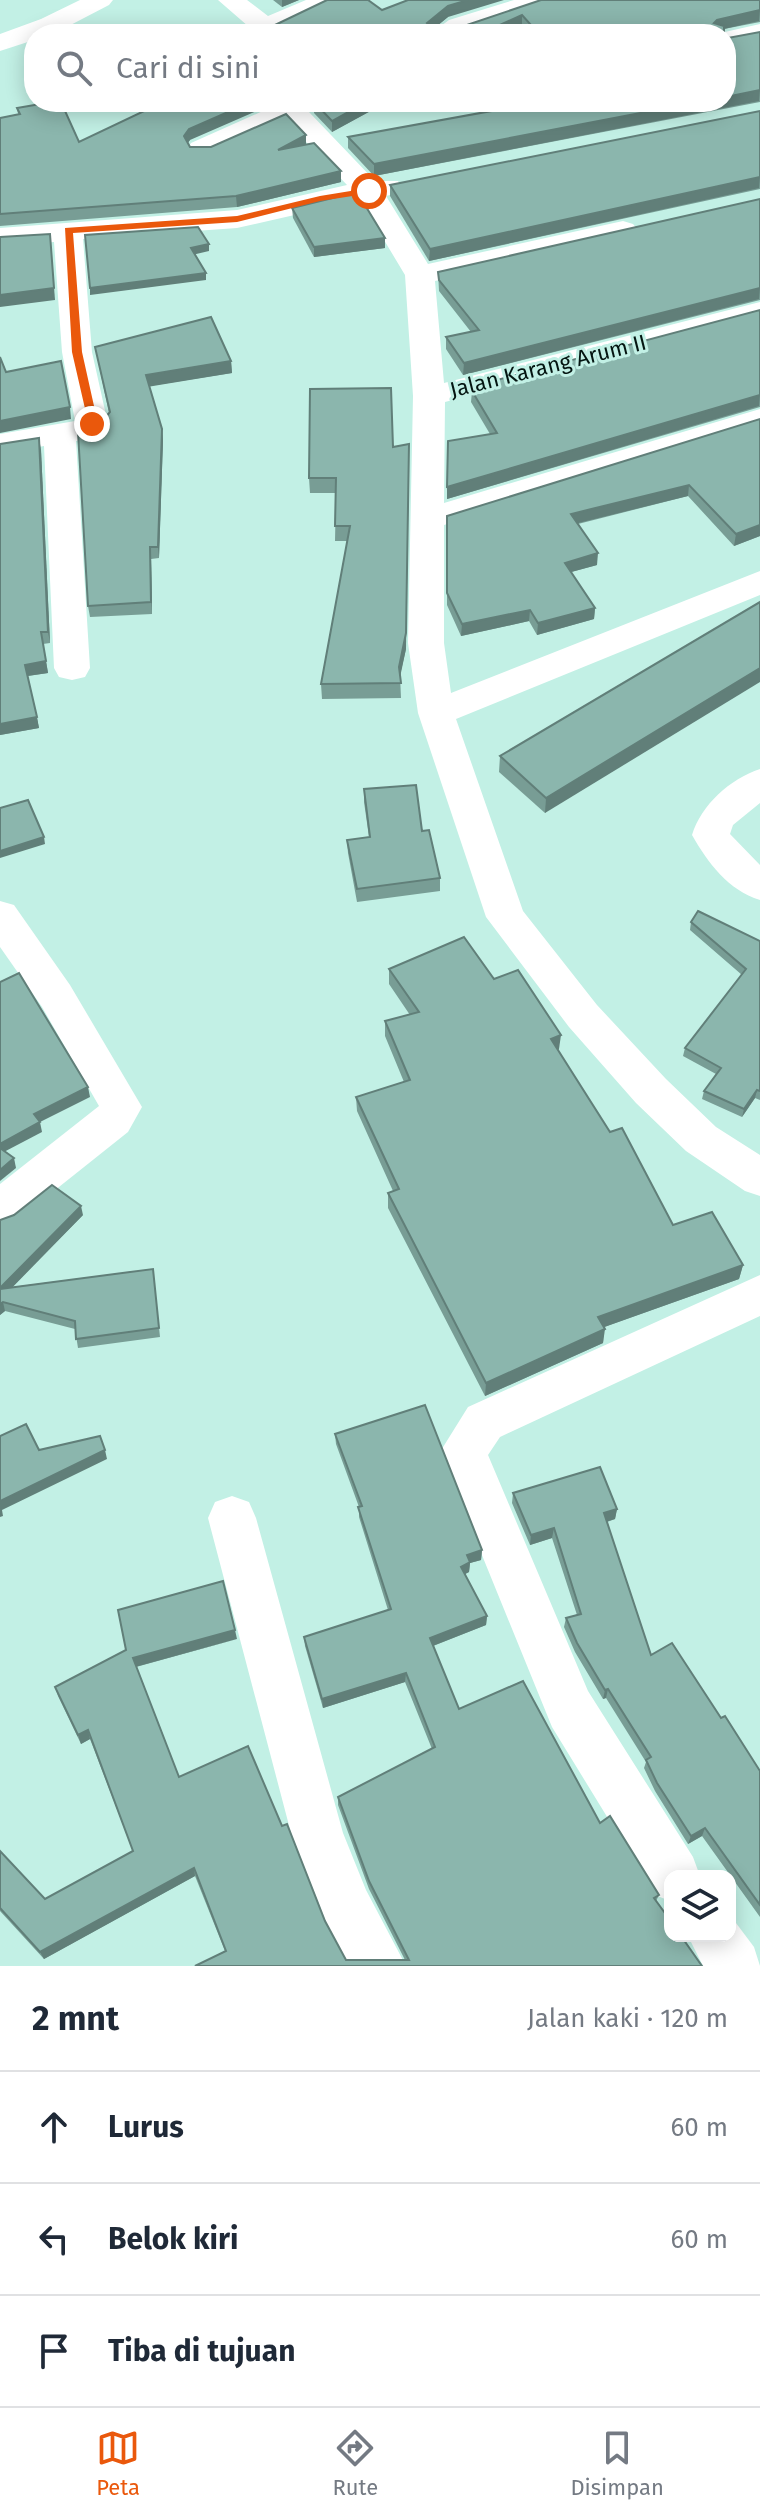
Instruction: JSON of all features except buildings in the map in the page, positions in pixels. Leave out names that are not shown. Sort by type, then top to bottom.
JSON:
[{"type":"street","points":[[52,24],[100,0]]},
{"type":"street","points":[[231,0],[251,24]]},
{"type":"street","points":[[273,24],[328,0]]},
{"type":"street","points":[[464,24],[540,0]]},
{"type":"street","points":[[736,36],[760,32]]},
{"type":"street","points":[[0,43],[24,34]]},
{"type":"street","points":[[201,149],[286,112]]},
{"type":"street","points":[[307,112],[369,191],[420,275],[429,396],[426,643],[436,713],[506,917],[583,1016],[651,1091],[701,1139],[760,1178]]},
{"type":"street","points":[[0,237],[237,219],[320,198],[413,182]]},
{"type":"street","points":[[420,275],[652,224]]},
{"type":"street","points":[[0,444],[84,430],[92,424],[77,352],[68,230]]},
{"type":"street","name":"Jalan Karang Arum II","points":[[429,396],[760,311]]},
{"type":"street","points":[[427,519],[760,419]]},
{"type":"street","points":[[59,433],[72,668]]},
{"type":"street","points":[[436,713],[760,582]]},
{"type":"street","points":[[760,783],[716,818],[711,835],[720,851],[738,871],[760,885]]},
{"type":"street","points":[[0,916],[56,996],[121,1107],[113,1120],[0,1209]]},
{"type":"street","points":[[670,1870],[570,1709],[463,1452],[484,1422],[760,1295]]},
{"type":"street","points":[[232,1518],[317,1833],[347,1908],[379,1966]]},
{"type":"street","points":[[719,1942],[735,1966]]},
{"type":"route","points":[[92,424],[77,352],[68,230],[237,219],[320,198],[369,191]]}]
